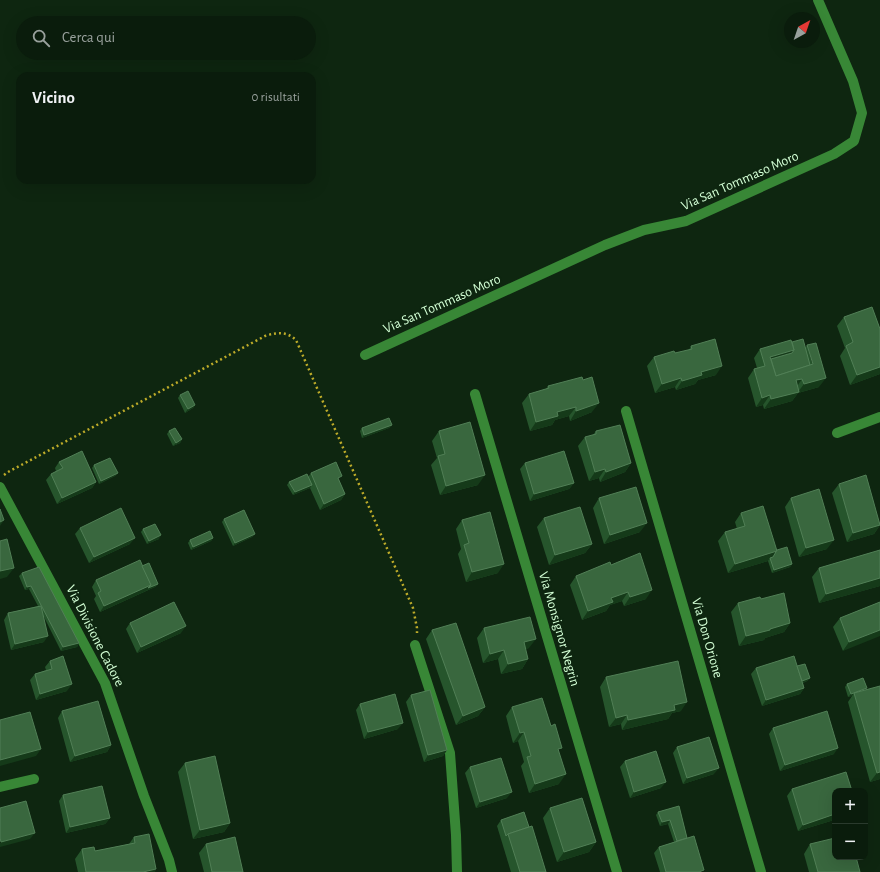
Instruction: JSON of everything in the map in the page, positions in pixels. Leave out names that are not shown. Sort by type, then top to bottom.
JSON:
[{"type":"street","name":"Via San Tommaso Moro","points":[[365,355],[605,245],[644,230],[686,221],[834,154],[854,140],[862,113],[853,81],[818,0]]},
{"type":"street","name":"Via Monsignor Negrin","points":[[475,394],[617,872]]},
{"type":"street","name":"Via Don Orione","points":[[626,411],[762,872]]},
{"type":"street","points":[[837,433],[880,417]]},
{"type":"street","name":"Via Divisione Cadore","points":[[0,487],[105,683],[172,872]]},
{"type":"street","points":[[415,645],[450,753],[457,872]]},
{"type":"street","points":[[0,787],[34,779]]},
{"type":"path","points":[[0,479],[8,472],[267,335],[281,332],[290,334],[296,340],[413,608],[417,628],[415,645]]},
{"type":"building","points":[[872,307],[880,329],[880,367],[857,375],[846,346],[853,342],[844,317]]},
{"type":"building","points":[[715,339],[722,366],[701,372],[702,375],[682,381],[681,378],[662,384],[654,357],[674,351],[675,353],[692,349],[691,346]]},
{"type":"building","points":[[803,339],[810,365],[776,376],[771,359],[792,353],[794,350],[792,342]]},
{"type":"building","points":[[791,340],[794,350],[770,357],[776,376],[813,364],[807,345],[816,343],[826,378],[804,384],[802,379],[796,380],[799,392],[771,399],[770,395],[762,398],[754,369],[765,366],[760,349]]},
{"type":"building","points":[[582,377],[583,380],[592,377],[599,403],[576,411],[576,407],[557,412],[558,416],[536,422],[529,394],[549,388],[548,386]]},
{"type":"building","points":[[188,391],[195,405],[188,409],[180,395]]},
{"type":"building","points":[[389,418],[392,425],[364,435],[362,428]]},
{"type":"building","points":[[470,422],[485,475],[446,486],[438,456],[445,454],[439,431]]},
{"type":"building","points":[[620,425],[631,463],[606,472],[605,469],[595,472],[585,437],[596,434],[596,431]]},
{"type":"building","points":[[175,428],[182,439],[176,443],[169,431]]},
{"type":"building","points":[[82,451],[96,482],[62,498],[51,474],[63,468],[59,462]]},
{"type":"building","points":[[564,451],[574,483],[534,494],[525,463]]},
{"type":"building","points":[[110,458],[118,473],[101,481],[94,465]]},
{"type":"building","points":[[336,462],[342,476],[338,478],[345,494],[324,504],[311,473]]},
{"type":"building","points":[[307,474],[312,485],[295,492],[289,482]]},
{"type":"building","points":[[866,475],[880,525],[853,533],[839,484]]},
{"type":"building","points":[[636,487],[647,523],[610,535],[599,498]]},
{"type":"building","points":[[819,489],[834,540],[806,548],[791,498]]},
{"type":"building","points":[[763,506],[777,551],[735,564],[725,532],[745,526],[741,513]]},
{"type":"building","points":[[580,507],[592,544],[555,555],[544,518]]},
{"type":"building","points":[[121,508],[135,538],[94,557],[80,528]]},
{"type":"building","points":[[0,509],[4,520],[0,522]]},
{"type":"building","points":[[244,510],[255,534],[235,543],[224,519]]},
{"type":"building","points":[[490,512],[504,564],[472,572],[464,545],[469,543],[462,520]]},
{"type":"building","points":[[155,524],[161,535],[149,541],[143,529]]},
{"type":"building","points":[[210,531],[213,538],[193,547],[190,540]]},
{"type":"building","points":[[7,539],[14,568],[0,571],[0,541]]},
{"type":"building","points":[[787,547],[792,564],[774,570],[770,558],[773,557],[777,550]]},
{"type":"building","points":[[880,550],[880,578],[826,594],[819,568]]},
{"type":"building","points":[[640,553],[652,590],[630,597],[628,592],[611,598],[613,602],[588,611],[576,576],[610,562],[611,565]]},
{"type":"building","points":[[140,560],[151,585],[104,606],[98,593],[101,591],[96,580]]},
{"type":"building","points":[[149,563],[158,584],[148,588],[151,585],[142,566]]},
{"type":"building","points":[[39,567],[79,643],[63,647],[31,586],[27,587],[22,573]]},
{"type":"building","points":[[784,593],[790,623],[746,636],[738,603]]},
{"type":"building","points":[[174,602],[186,626],[141,647],[130,623]]},
{"type":"building","points":[[880,602],[880,630],[849,642],[840,618]]},
{"type":"building","points":[[41,606],[48,636],[15,644],[8,613]]},
{"type":"building","points":[[530,617],[536,639],[524,642],[528,659],[508,664],[504,650],[490,654],[484,628]]},
{"type":"building","points":[[456,623],[485,707],[463,716],[432,630]]},
{"type":"building","points":[[63,656],[72,684],[40,694],[35,674],[52,669],[50,661]]},
{"type":"building","points":[[794,656],[804,688],[766,700],[756,668]]},
{"type":"building","points":[[678,661],[687,702],[674,705],[675,710],[628,720],[627,715],[616,718],[606,677]]},
{"type":"building","points":[[805,664],[810,678],[802,681],[797,666]]},
{"type":"building","points":[[863,678],[867,688],[851,694],[847,684]]},
{"type":"building","points":[[880,686],[880,772],[877,773],[854,693]]},
{"type":"building","points":[[430,690],[447,750],[428,755],[411,695]]},
{"type":"building","points":[[395,694],[403,723],[368,732],[360,704]]},
{"type":"building","points":[[542,698],[551,726],[555,724],[562,748],[558,749],[566,774],[535,784],[527,757],[531,756],[524,732],[520,733],[512,707]]},
{"type":"building","points":[[98,701],[111,745],[75,756],[62,711]]},
{"type":"building","points":[[827,711],[838,748],[785,765],[773,728]]},
{"type":"building","points":[[30,712],[41,749],[0,760],[0,720]]},
{"type":"building","points":[[709,737],[719,768],[687,778],[677,747]]},
{"type":"building","points":[[656,751],[666,782],[634,792],[625,761]]},
{"type":"building","points":[[215,756],[230,823],[200,830],[185,763]]},
{"type":"building","points":[[501,758],[512,792],[480,802],[470,767]]},
{"type":"building","points":[[846,772],[851,788],[832,788],[832,815],[803,825],[792,789]]},
{"type":"building","points":[[102,786],[110,818],[70,827],[63,795]]},
{"type":"building","points":[[582,798],[596,842],[564,852],[550,808]]},
{"type":"building","points":[[26,801],[35,833],[1,842],[0,808]]},
{"type":"building","points":[[679,806],[687,838],[677,841],[670,820],[662,822],[658,812]]},
{"type":"building","points":[[524,812],[529,827],[506,836],[501,820]]},
{"type":"building","points":[[532,826],[546,872],[520,872],[508,834]]},
{"type":"building","points":[[149,834],[156,869],[143,872],[86,872],[82,849],[94,847],[95,851],[135,843],[134,837]]},
{"type":"building","points":[[694,836],[704,870],[699,872],[666,872],[659,847]]},
{"type":"building","points":[[235,837],[243,872],[212,872],[206,844]]},
{"type":"building","points":[[832,839],[832,860],[857,860],[860,872],[818,872],[810,844]]}]
